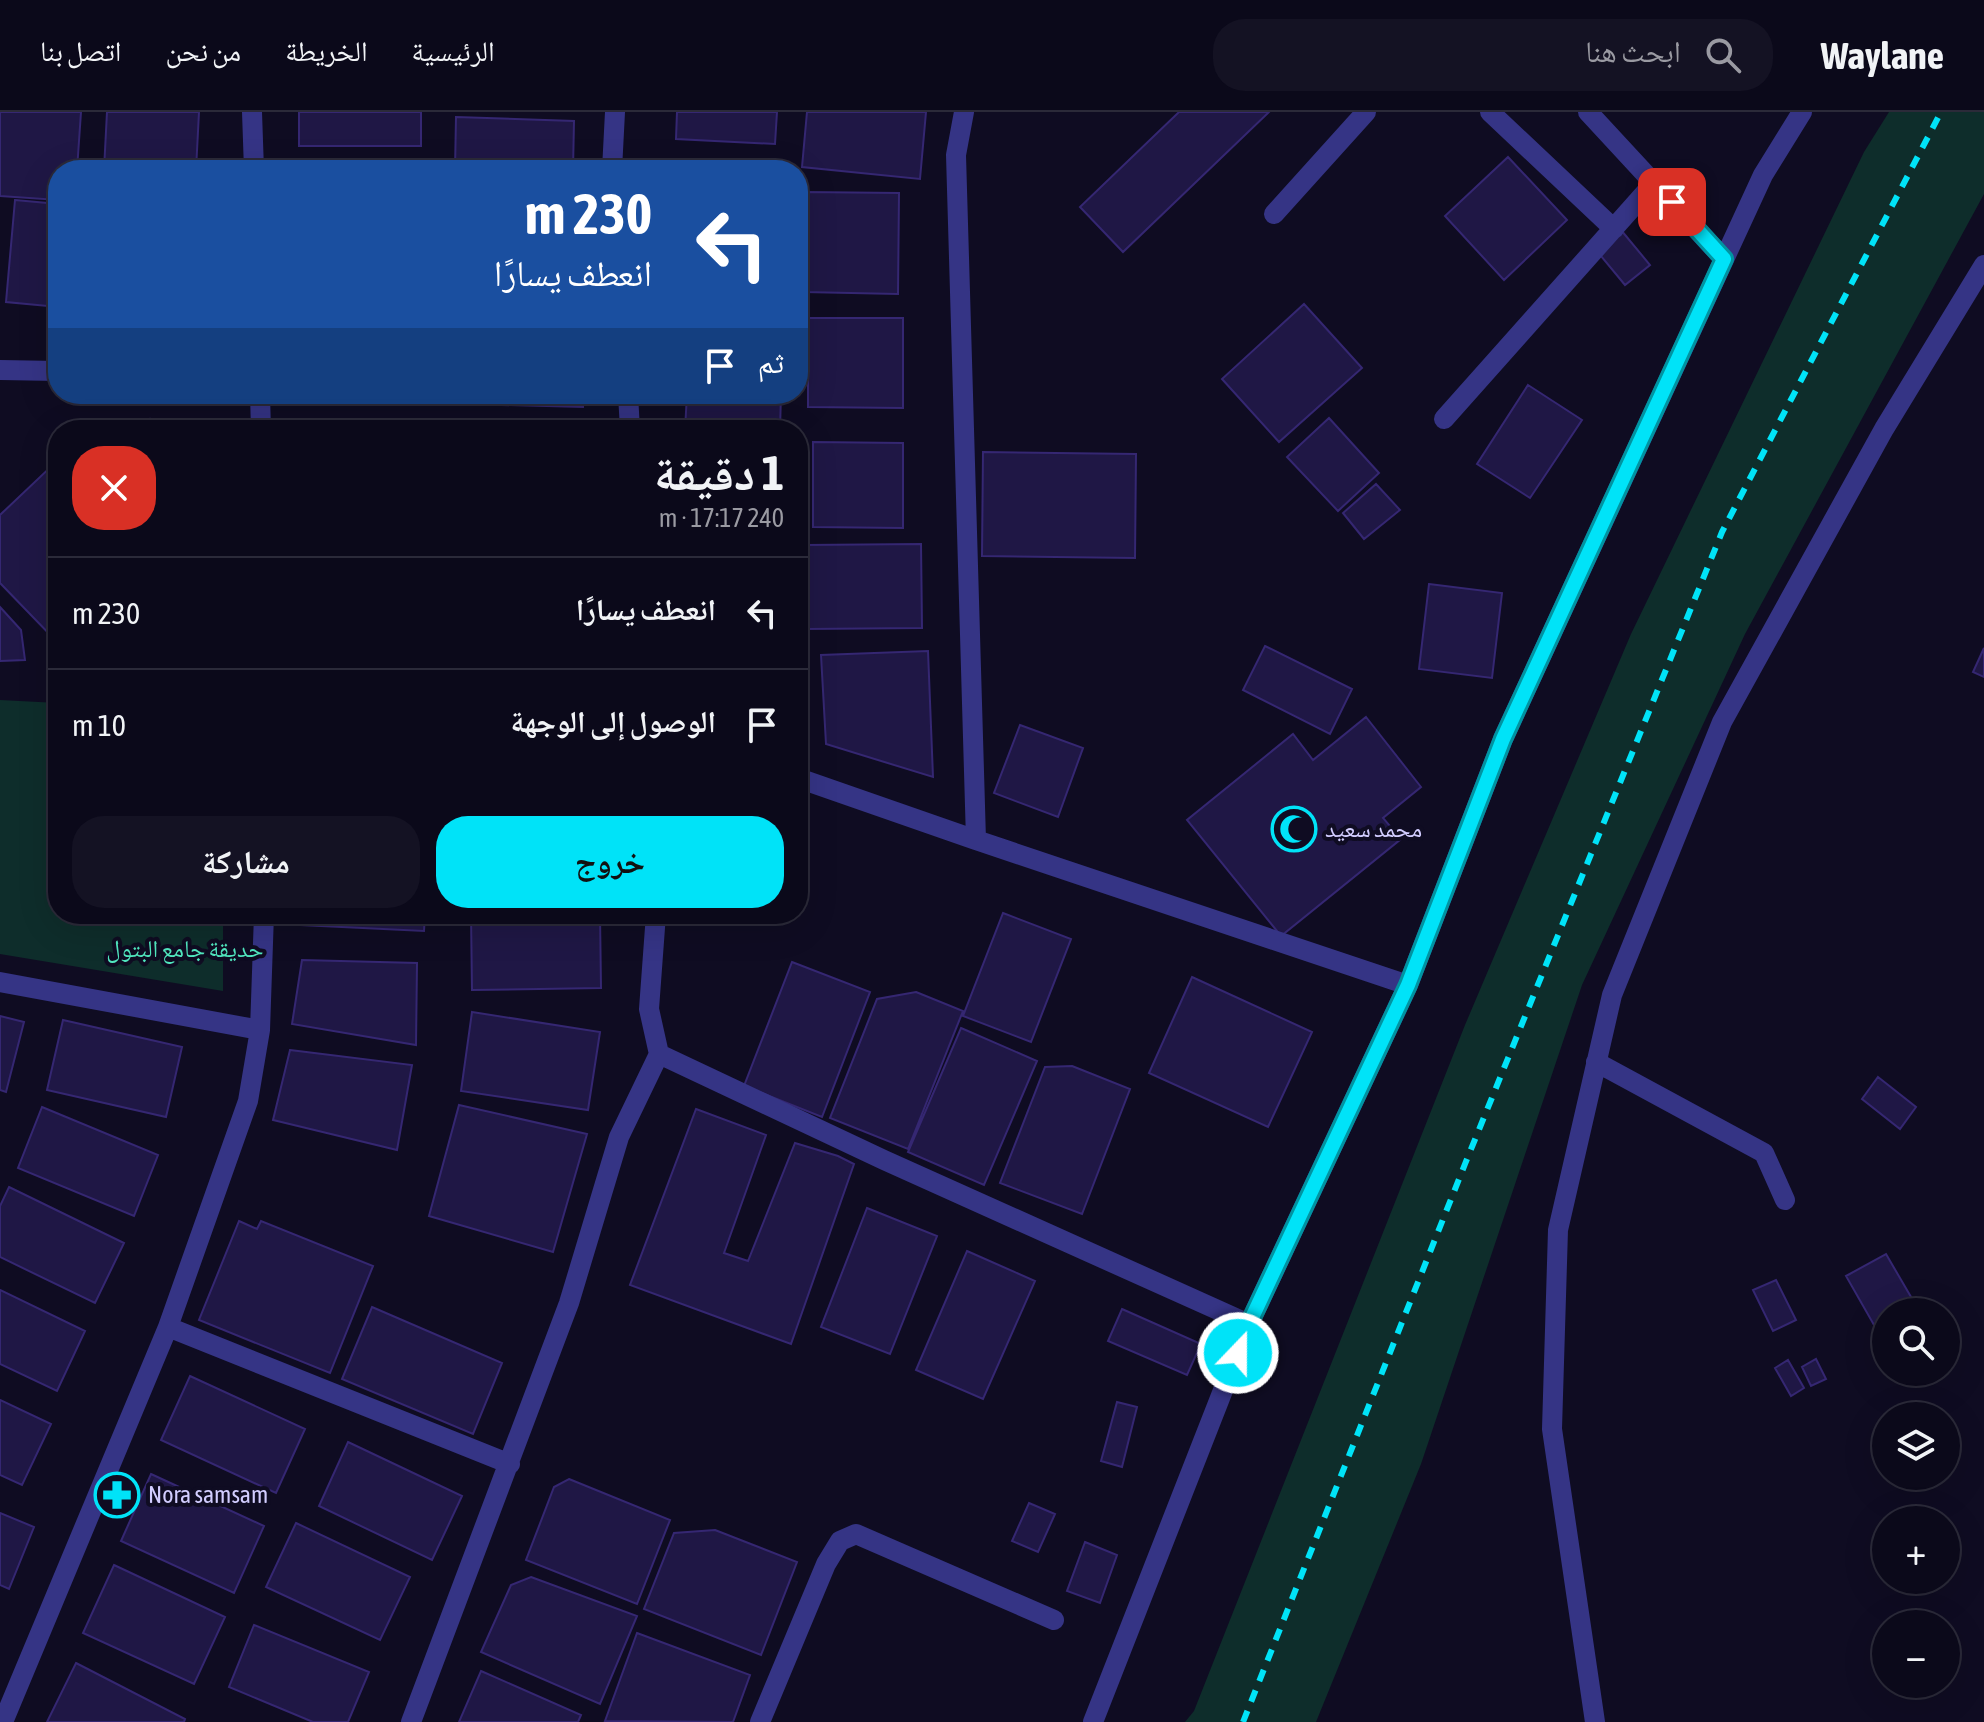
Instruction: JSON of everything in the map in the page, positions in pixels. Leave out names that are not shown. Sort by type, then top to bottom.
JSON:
[{"type":"street","points":[[252,112],[254,160]]},
{"type":"street","points":[[613,160],[615,112]]},
{"type":"street","points":[[964,112],[956,155],[976,840]]},
{"type":"street","points":[[1274,214],[1366,112]]},
{"type":"street","points":[[1490,112],[1614,229]]},
{"type":"street","points":[[1588,112],[1724,259]]},
{"type":"street","points":[[1093,1722],[1249,1324],[1408,985],[1503,739],[1763,175],[1802,112]]},
{"type":"street","points":[[1444,419],[1654,183]]},
{"type":"street","points":[[1595,1722],[1552,1429],[1558,1230],[1612,995],[1722,722],[1884,429],[1984,265]]},
{"type":"street","points":[[0,370],[48,371]]},
{"type":"street","points":[[808,781],[1408,985]]},
{"type":"street","points":[[3,1722],[168,1327],[248,1101],[260,1030],[264,924]]},
{"type":"street","points":[[411,1722],[569,1303],[619,1137],[659,1054],[649,1009],[655,924]]},
{"type":"street","points":[[0,982],[260,1030]]},
{"type":"street","points":[[659,1054],[884,1160],[1249,1324]]},
{"type":"street","points":[[1596,1062],[1764,1153],[1785,1200]]},
{"type":"street","points":[[168,1327],[510,1464]]},
{"type":"street","points":[[760,1722],[826,1564],[840,1541],[856,1534],[1054,1620]]},
{"type":"green space","points":[[1889,112],[1984,112],[1984,194],[1745,634],[1582,985],[1421,1464],[1316,1722],[1185,1722],[1194,1711],[1465,1025],[1631,634],[1864,152]]},
{"type":"green space","name":"حديقة جامع البتول","points":[[0,700],[48,702],[48,924],[223,924],[223,991],[0,954]]},
{"type":"building","points":[[0,112],[81,112],[78,160],[48,160],[48,199],[0,196]]},
{"type":"building","points":[[107,112],[199,112],[197,160],[105,160]]},
{"type":"building","points":[[299,112],[421,112],[421,146],[299,146]]},
{"type":"building","points":[[677,112],[777,112],[775,144],[676,139]]},
{"type":"building","points":[[807,112],[926,112],[920,179],[808,168],[808,160],[803,160]]},
{"type":"building","points":[[1179,112],[1269,112],[1123,252],[1080,207]]},
{"type":"building","points":[[456,117],[574,121],[573,160],[455,160]]},
{"type":"building","points":[[1508,157],[1567,220],[1504,280],[1445,216]]},
{"type":"building","points":[[808,192],[899,193],[898,294],[808,292]]},
{"type":"building","points":[[15,200],[48,203],[48,306],[6,302]]},
{"type":"building","points":[[1621,230],[1650,265],[1625,285],[1596,250]]},
{"type":"building","points":[[1304,304],[1362,368],[1279,442],[1222,379]]},
{"type":"building","points":[[808,318],[903,318],[903,408],[808,407]]},
{"type":"building","points":[[1528,385],[1582,420],[1530,498],[1477,464]]},
{"type":"building","points":[[464,404],[583,404],[583,407]]},
{"type":"building","points":[[686,404],[781,404],[780,420],[686,420]]},
{"type":"building","points":[[1329,418],[1379,473],[1338,511],[1287,457]]},
{"type":"building","points":[[813,442],[903,443],[903,528],[813,527]]},
{"type":"building","points":[[983,452],[1136,454],[1135,558],[982,556]]},
{"type":"building","points":[[48,469],[48,633],[0,583],[0,515]]},
{"type":"building","points":[[1376,484],[1400,510],[1364,539],[1343,513]]},
{"type":"building","points":[[921,544],[922,628],[808,629],[808,545]]},
{"type":"building","points":[[1429,584],[1502,593],[1492,678],[1419,669]]},
{"type":"building","points":[[0,607],[21,630],[25,660],[0,661]]},
{"type":"building","points":[[1265,646],[1352,689],[1330,734],[1243,690]]},
{"type":"building","points":[[1984,648],[1984,677],[1973,672]]},
{"type":"building","points":[[928,651],[933,777],[826,744],[821,655]]},
{"type":"building","name":"محمد سعيد","points":[[1366,717],[1421,787],[1383,818],[1401,839],[1281,936],[1187,820],[1293,734],[1313,760]]},
{"type":"building","points":[[1020,725],[1083,748],[1058,817],[994,793]]},
{"type":"building","points":[[1003,913],[1071,939],[1031,1042],[963,1016]]},
{"type":"building","points":[[301,924],[424,924],[424,931]]},
{"type":"building","points":[[471,924],[600,924],[601,988],[472,990]]},
{"type":"building","points":[[302,960],[417,963],[416,1045],[292,1024]]},
{"type":"building","points":[[792,962],[870,992],[822,1117],[744,1086]]},
{"type":"building","points":[[1192,977],[1312,1032],[1268,1127],[1149,1073]]},
{"type":"building","points":[[916,992],[963,1011],[908,1149],[830,1118],[877,999]]},
{"type":"building","points":[[472,1012],[600,1032],[588,1110],[461,1091]]},
{"type":"building","points":[[0,1016],[24,1022],[6,1092],[0,1090]]},
{"type":"building","points":[[63,1020],[182,1047],[166,1117],[47,1090]]},
{"type":"building","points":[[961,1028],[1037,1061],[984,1185],[908,1152]]},
{"type":"building","points":[[290,1050],[412,1065],[397,1150],[273,1120]]},
{"type":"building","points":[[1072,1066],[1130,1089],[1082,1214],[1000,1183],[1045,1067]]},
{"type":"building","points":[[1878,1077],[1916,1107],[1900,1129],[1862,1099]]},
{"type":"building","points":[[459,1105],[587,1134],[553,1252],[429,1216]]},
{"type":"building","points":[[42,1107],[158,1155],[134,1216],[18,1168]]},
{"type":"building","points":[[696,1109],[766,1135],[724,1253],[748,1261],[795,1143],[854,1164],[791,1344],[630,1285]]},
{"type":"building","points":[[9,1187],[124,1243],[95,1303],[0,1257],[0,1206]]},
{"type":"building","points":[[867,1208],[937,1236],[890,1354],[821,1327]]},
{"type":"building","points":[[239,1221],[257,1229],[261,1221],[373,1266],[330,1373],[199,1320]]},
{"type":"building","points":[[967,1251],[1035,1281],[983,1399],[916,1370]]},
{"type":"building","points":[[1886,1254],[1912,1298],[1872,1298],[1872,1322],[1846,1276]]},
{"type":"building","points":[[1776,1280],[1796,1320],[1773,1331],[1753,1290]]},
{"type":"building","points":[[0,1290],[85,1331],[57,1391],[0,1364]]},
{"type":"building","points":[[372,1307],[502,1363],[473,1434],[342,1379]]},
{"type":"building","points":[[1122,1309],[1201,1344],[1187,1375],[1108,1341]]},
{"type":"building","points":[[1816,1359],[1826,1379],[1811,1386],[1802,1367]]},
{"type":"building","points":[[1788,1360],[1804,1388],[1791,1396],[1775,1368]]},
{"type":"building","points":[[190,1376],[305,1429],[276,1493],[161,1440]]},
{"type":"building","points":[[0,1400],[51,1424],[22,1485],[0,1475]]},
{"type":"building","points":[[1117,1402],[1137,1407],[1122,1467],[1101,1461]]},
{"type":"building","points":[[348,1442],[462,1496],[432,1560],[319,1506]]},
{"type":"building","points":[[151,1474],[264,1526],[234,1593],[121,1541]]},
{"type":"building","points":[[569,1479],[670,1520],[637,1604],[526,1560],[554,1487]]},
{"type":"building","points":[[1029,1503],[1055,1514],[1038,1552],[1012,1541]]},
{"type":"building","points":[[0,1513],[34,1527],[9,1589],[0,1585]]},
{"type":"building","points":[[296,1523],[410,1577],[380,1640],[266,1587]]},
{"type":"building","points":[[715,1530],[797,1562],[761,1655],[644,1609],[674,1533]]},
{"type":"building","points":[[1085,1542],[1117,1555],[1100,1603],[1067,1591]]},
{"type":"building","points":[[114,1565],[225,1617],[194,1684],[83,1633]]},
{"type":"building","points":[[531,1577],[637,1616],[600,1704],[481,1652],[511,1585]]},
{"type":"building","points":[[254,1625],[369,1672],[348,1722],[313,1722],[229,1687]]},
{"type":"building","points":[[637,1633],[750,1675],[733,1722],[605,1721]]},
{"type":"building","points":[[76,1663],[185,1719],[184,1722],[47,1722]]},
{"type":"building","points":[[481,1671],[581,1715],[578,1722],[459,1722]]},
{"type":"railway","points":[[1243,1722],[1465,1164],[1722,532],[1941,112]]},
{"type":"place","name":"محمد سعيد","points":[[1294,829]]},
{"type":"place","name":"Nora samsam","points":[[117,1495]]},
{"type":"route","points":[[1238,1353],[1408,985],[1503,739],[1724,259],[1672,202]]}]
